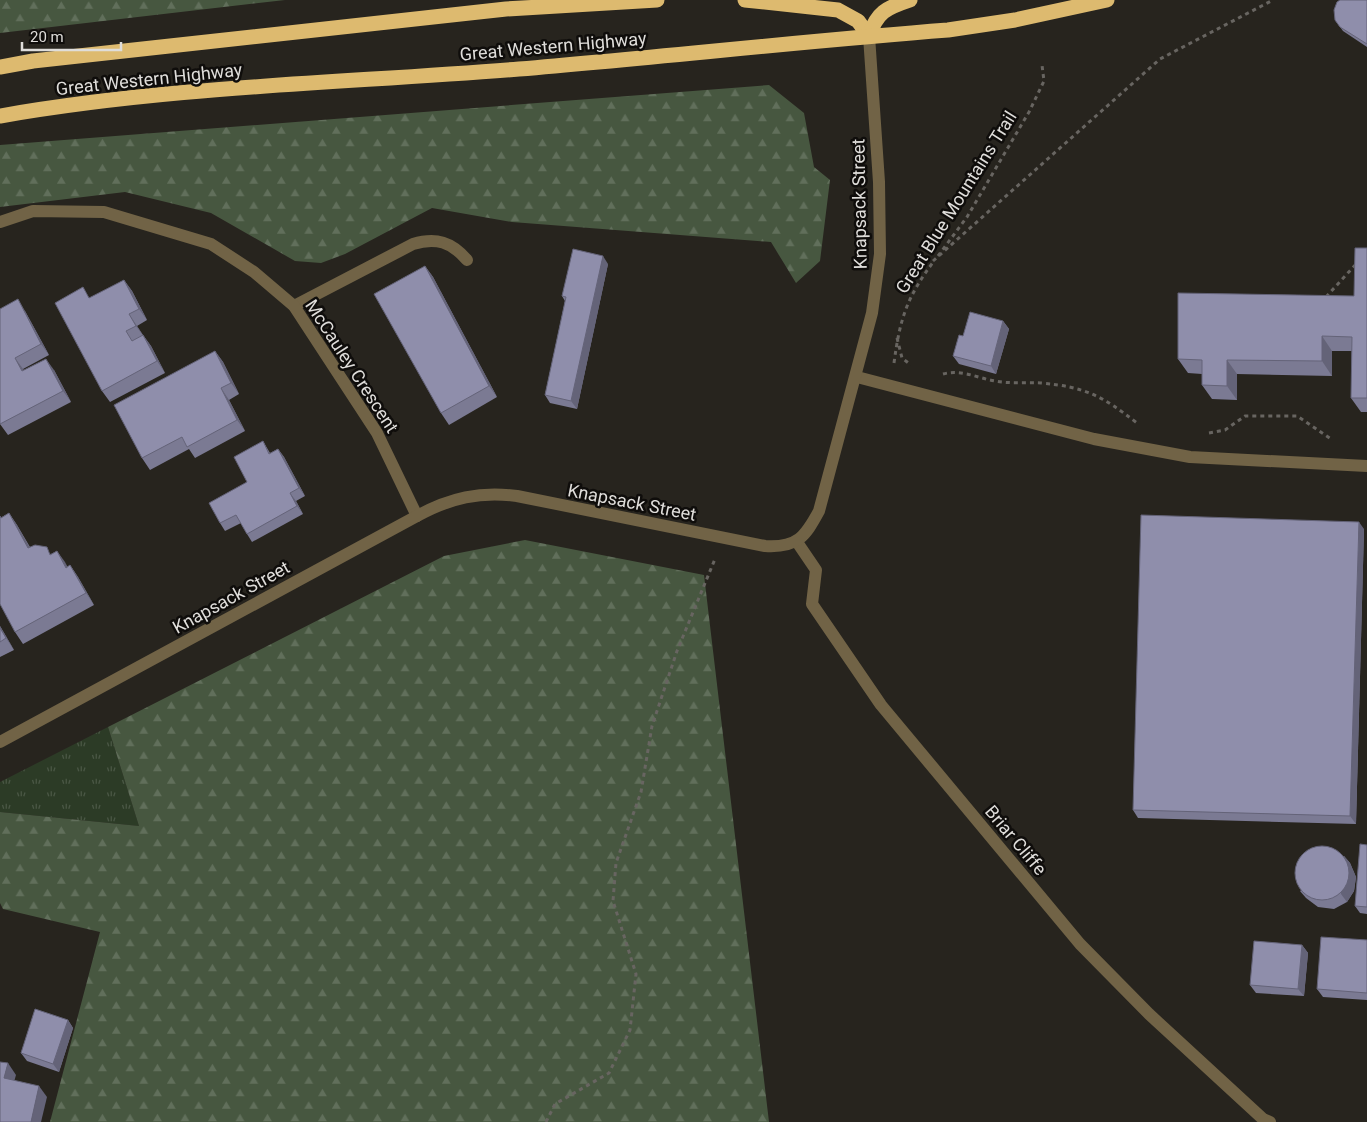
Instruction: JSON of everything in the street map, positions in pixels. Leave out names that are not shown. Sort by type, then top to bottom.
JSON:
[{"type":"highway","name":"Great Western Highway","points":[[0,67],[33,61],[212,40],[497,10],[657,0]]},
{"type":"highway","points":[[745,0],[838,10],[858,21],[869,36]]},
{"type":"highway","points":[[869,36],[874,20],[885,10],[910,0]]},
{"type":"highway","name":"Great Western Highway","points":[[0,116],[55,106],[149,96],[520,69],[948,30],[1015,20],[1107,0]]},
{"type":"street","name":"Knapsack Street","points":[[0,742],[417,516],[463,497],[503,494],[780,547],[797,542],[808,532],[819,511],[872,313],[880,254],[879,182],[869,36]]},
{"type":"street","name":"McCauley Crescent","points":[[0,222],[32,211],[104,212],[211,244],[254,272],[294,306],[376,433],[417,516]]},
{"type":"street","points":[[294,306],[413,244],[425,240],[444,241],[457,249],[467,260]]},
{"type":"street","points":[[856,376],[1094,439],[1190,457],[1367,466]]},
{"type":"street","name":"Briar Cliffe","points":[[797,542],[816,570],[812,604],[881,705],[1080,944],[1149,1014],[1263,1119],[1270,1122]]},
{"type":"path","points":[[933,262],[1160,59],[1273,0]]},
{"type":"path","name":"Great Blue Mountains Trail","points":[[891,386],[898,338],[906,305],[914,288],[967,217],[1029,112],[1044,81],[1042,65]]},
{"type":"path","points":[[1325,298],[1364,256]]},
{"type":"path","points":[[898,338],[902,358],[917,369]]},
{"type":"path","points":[[936,374],[956,372],[995,381],[1042,383],[1081,389],[1105,398],[1139,424]]},
{"type":"path","points":[[1208,433],[1225,430],[1245,416],[1297,416],[1337,443]]},
{"type":"path","points":[[546,1122],[555,1104],[609,1073],[630,1030],[636,974],[613,901],[616,862],[641,792],[652,726],[674,661],[713,567],[722,537]]},
{"type":"green space","points":[[0,0],[285,0],[0,33]]},
{"type":"green space","points":[[769,85],[804,113],[814,167],[830,180],[820,261],[796,283],[771,242],[512,222],[432,208],[345,254],[321,263],[295,261],[211,213],[125,192],[0,207],[0,145]]},
{"type":"green space","points":[[525,540],[704,575],[769,1122],[50,1122],[100,932],[3,909],[0,903],[0,812],[139,826],[108,727],[444,556]]},
{"type":"green space","points":[[108,727],[139,826],[0,812],[0,782]]},
{"type":"building","points":[[1340,0],[1367,0],[1367,44],[1340,27],[1335,20],[1334,10],[1337,2]]},
{"type":"building","points":[[1355,248],[1367,248],[1367,398],[1351,398],[1352,337],[1322,336],[1322,361],[1227,360],[1227,386],[1202,385],[1202,360],[1178,359],[1178,293],[1354,296]]},
{"type":"building","points":[[573,249],[603,256],[571,401],[545,395],[566,297],[562,296]]},
{"type":"building","points":[[425,266],[489,386],[441,413],[374,294]]},
{"type":"building","points":[[124,280],[139,309],[129,314],[136,326],[126,331],[132,341],[143,335],[157,361],[102,391],[55,303],[83,287],[89,298]]},
{"type":"building","points":[[18,299],[41,344],[15,358],[22,371],[46,359],[63,391],[0,424],[0,309]]},
{"type":"building","points":[[970,312],[1003,321],[991,366],[953,356],[959,335],[963,336]]},
{"type":"building","points":[[215,351],[231,383],[221,388],[237,420],[187,447],[182,437],[142,458],[114,405]]},
{"type":"building","points":[[263,441],[269,454],[278,449],[299,488],[290,493],[297,506],[247,534],[236,515],[220,523],[209,503],[247,482],[234,457]]},
{"type":"building","points":[[9,513],[28,548],[35,545],[47,547],[50,555],[57,551],[66,568],[70,565],[86,593],[15,632],[0,604],[0,516],[1,518]]},
{"type":"building","points":[[1141,515],[1359,522],[1350,816],[1133,810]]},
{"type":"building","points":[[0,628],[6,638],[0,642]]},
{"type":"building","points":[[1360,844],[1367,845],[1367,907],[1355,906]]},
{"type":"building","points":[[1317,846],[1327,846],[1337,850],[1345,858],[1349,873],[1345,888],[1337,896],[1327,900],[1317,900],[1307,896],[1299,888],[1295,878],[1295,868],[1299,858],[1307,850]]},
{"type":"building","points":[[1321,937],[1367,940],[1367,993],[1317,989]]},
{"type":"building","points":[[1254,941],[1302,945],[1298,989],[1250,985]]},
{"type":"building","points":[[35,1009],[68,1020],[53,1064],[21,1053]]},
{"type":"building","points":[[0,1062],[8,1063],[4,1078],[39,1086],[31,1122],[0,1122]]}]
